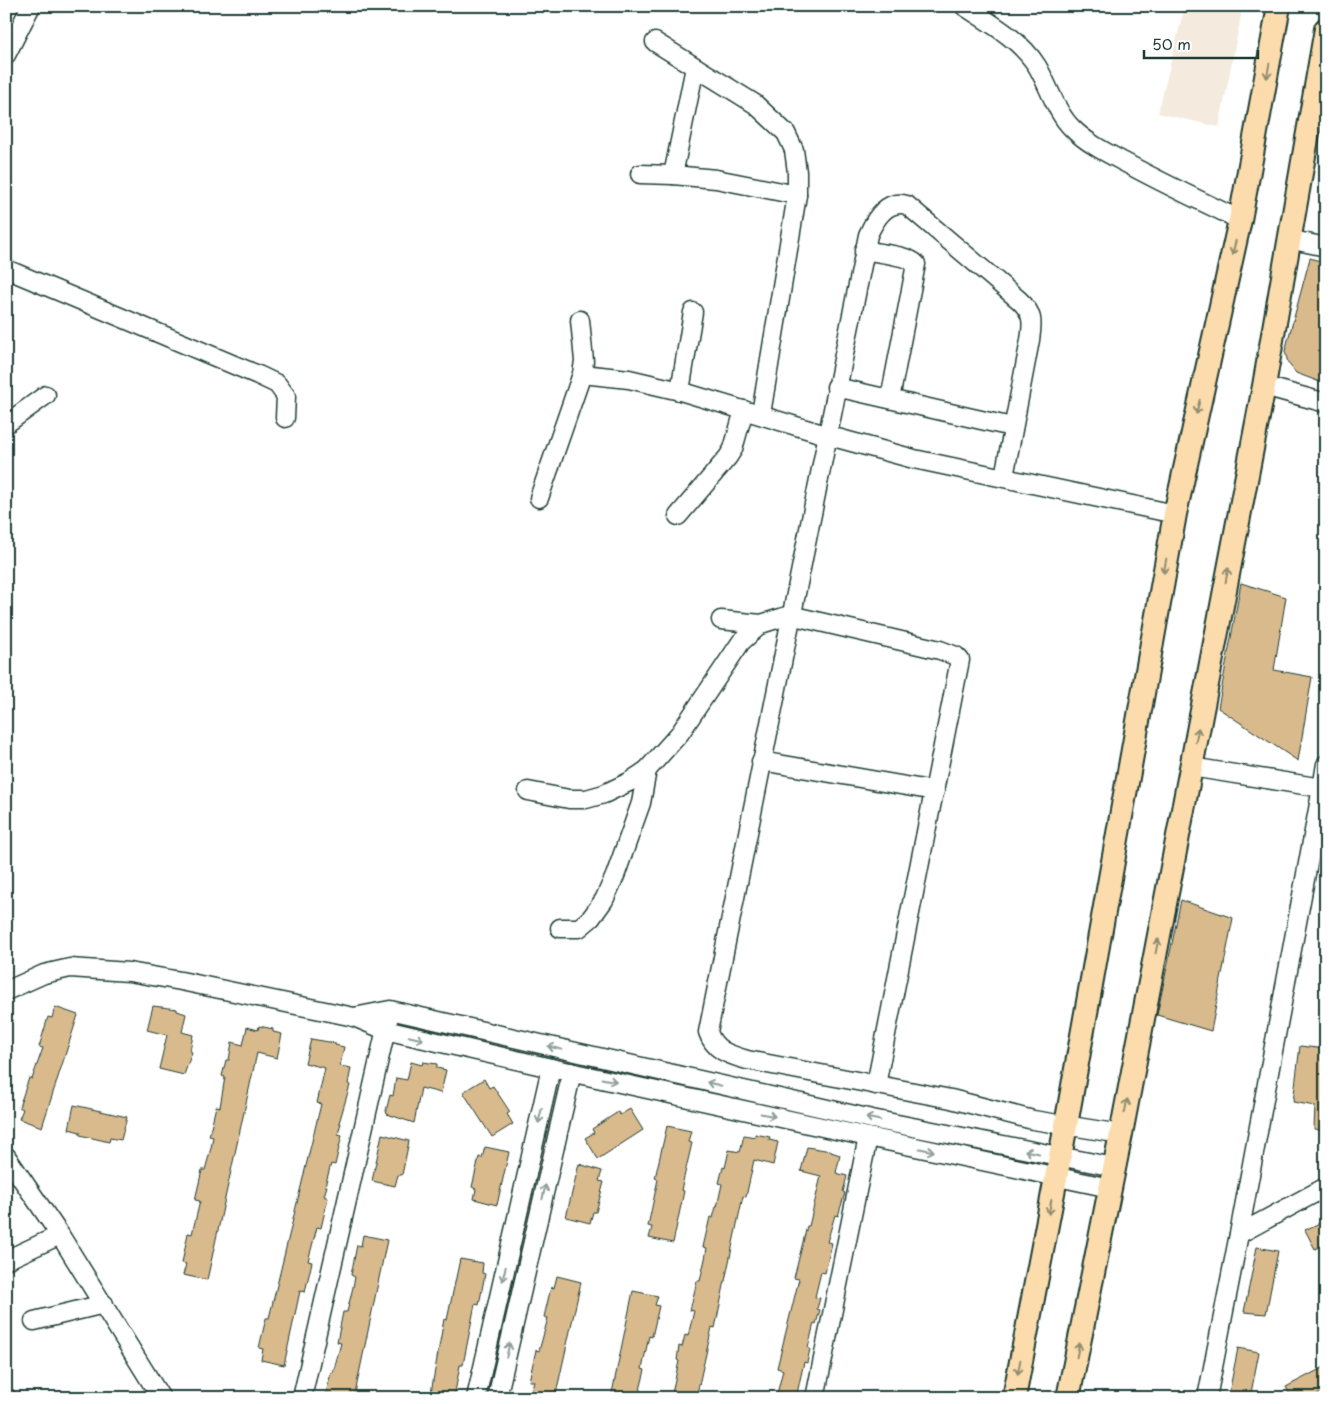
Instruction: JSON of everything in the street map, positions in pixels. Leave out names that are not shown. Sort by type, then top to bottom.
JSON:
[{"type":"main road","points":[[1014,1398],[1066,1125],[1175,514],[1240,220],[1280,6]]},
{"type":"main road","points":[[1068,1398],[1121,1134],[1264,386],[1288,239],[1326,29]]},
{"type":"street","points":[[6,55],[31,6]]},
{"type":"street","points":[[964,6],[1005,32],[1023,49],[1036,65],[1072,128],[1100,149],[1158,181],[1240,220]]},
{"type":"street","points":[[655,42],[755,104],[786,133],[794,150],[797,172],[797,195],[753,412],[728,457],[678,516]]},
{"type":"street","points":[[673,175],[695,67]]},
{"type":"street","points":[[640,174],[716,179],[797,195]]},
{"type":"street","points":[[1004,477],[1032,327],[1031,316],[1027,308],[907,205],[900,203],[881,212],[868,235],[864,250],[708,1032],[710,1039],[716,1046],[733,1056],[876,1086],[951,1099],[1032,1120],[1121,1134]]},
{"type":"street","points":[[1288,239],[1326,247]]},
{"type":"street","points":[[864,250],[905,258],[912,260],[916,264],[890,399]]},
{"type":"street","points":[[6,269],[258,374],[277,384],[286,396],[285,418]]},
{"type":"street","points":[[680,390],[693,312]]},
{"type":"street","points":[[539,498],[582,374],[584,361],[580,320]]},
{"type":"street","points":[[582,374],[629,379],[680,390],[826,436],[914,459],[1175,514]]},
{"type":"street","points":[[1264,386],[1326,403]]},
{"type":"street","points":[[836,388],[1012,427]]},
{"type":"street","points":[[6,424],[46,395]]},
{"type":"street","points":[[721,620],[761,624],[790,615],[940,650],[956,656],[960,660],[960,668],[876,1086]]},
{"type":"street","points":[[528,792],[569,799],[586,799],[629,782],[647,770],[680,733],[741,642],[761,624]]},
{"type":"street","points":[[761,761],[935,791]]},
{"type":"street","points":[[1207,1398],[1324,788],[1326,764]]},
{"type":"street","points":[[1191,768],[1324,788]]},
{"type":"street","points":[[560,928],[579,928],[591,918],[604,900],[615,876],[641,803],[647,770]]},
{"type":"street","points":[[6,991],[44,974],[70,968],[129,972],[354,1016],[385,1030],[868,1137],[1057,1167],[1112,1178]]},
{"type":"street","points":[[354,1016],[390,1010],[872,1119],[1057,1167]]},
{"type":"street","points":[[302,1398],[390,1010]]},
{"type":"street","points":[[476,1398],[551,1068]]},
{"type":"street","points":[[497,1398],[572,1072]]},
{"type":"street","points":[[815,1398],[868,1137]]},
{"type":"street","points":[[6,1156],[60,1235],[161,1398]]},
{"type":"street","points":[[1239,1234],[1326,1187]]},
{"type":"street","points":[[6,1260],[60,1235]]},
{"type":"street","points":[[511,1242],[531,1246]]},
{"type":"street","points":[[34,1321],[104,1304]]},
{"type":"shaded area","points":[[1185,6],[1243,6],[1219,127],[1158,113]]},
{"type":"building","points":[[1310,258],[1326,263],[1326,364],[1320,382],[1296,373],[1288,363],[1285,351]]},
{"type":"building","points":[[1241,583],[1286,597],[1274,670],[1312,677],[1298,761],[1218,708]]},
{"type":"building","points":[[1181,900],[1233,918],[1211,1031],[1157,1015]]},
{"type":"building","points":[[153,1006],[177,1009],[177,1011],[186,1014],[182,1032],[193,1035],[190,1051],[192,1052],[184,1075],[159,1069],[167,1035],[147,1030]]},
{"type":"building","points":[[55,1007],[78,1015],[42,1127],[19,1119],[23,1109],[19,1107],[29,1078],[32,1079],[43,1048],[39,1047],[48,1017],[52,1018]]},
{"type":"building","points":[[259,1026],[273,1029],[273,1032],[282,1034],[277,1058],[257,1053],[207,1280],[183,1275],[186,1264],[182,1263],[188,1233],[192,1234],[200,1201],[195,1200],[202,1170],[205,1170],[211,1148],[213,1137],[209,1136],[216,1106],[220,1107],[225,1077],[222,1076],[226,1060],[229,1060],[232,1042],[243,1045],[247,1027],[258,1030]]},
{"type":"building","points":[[311,1039],[335,1043],[335,1045],[344,1047],[340,1066],[351,1068],[348,1084],[350,1085],[339,1123],[341,1123],[338,1134],[342,1135],[335,1165],[331,1164],[325,1186],[327,1186],[324,1196],[328,1198],[321,1228],[317,1227],[308,1261],[312,1262],[305,1292],[300,1291],[284,1365],[261,1360],[263,1349],[259,1348],[266,1318],[269,1318],[321,1104],[317,1103],[325,1068],[305,1063]]},
{"type":"building","points":[[1300,1046],[1326,1049],[1326,1131],[1314,1129],[1315,1106],[1293,1102]]},
{"type":"building","points":[[411,1062],[422,1065],[423,1062],[437,1064],[437,1068],[446,1070],[441,1093],[421,1088],[414,1123],[387,1114],[386,1111],[390,1095],[393,1096],[396,1078],[407,1080]]},
{"type":"building","points":[[484,1079],[489,1088],[493,1086],[510,1112],[507,1114],[513,1124],[492,1137],[463,1092]]},
{"type":"building","points":[[74,1105],[127,1117],[121,1140],[110,1138],[109,1142],[80,1135],[80,1132],[69,1129]]},
{"type":"building","points":[[630,1109],[643,1130],[598,1159],[585,1138],[594,1133],[592,1129],[618,1112],[620,1115]]},
{"type":"building","points":[[667,1126],[691,1131],[688,1142],[692,1143],[681,1190],[684,1191],[673,1243],[649,1238],[652,1227],[648,1226],[658,1179],[655,1178]]},
{"type":"building","points":[[382,1134],[409,1141],[402,1175],[398,1175],[395,1186],[372,1181]]},
{"type":"building","points":[[755,1134],[770,1137],[769,1140],[778,1142],[773,1165],[754,1160],[746,1197],[743,1196],[715,1328],[712,1327],[696,1398],[671,1398],[679,1361],[677,1360],[679,1346],[682,1347],[685,1335],[688,1336],[694,1311],[690,1310],[697,1281],[700,1281],[707,1248],[703,1247],[710,1217],[713,1218],[717,1207],[722,1184],[719,1183],[723,1167],[725,1168],[729,1150],[740,1152],[744,1135],[755,1137]]},
{"type":"building","points":[[485,1147],[509,1152],[497,1205],[474,1199],[476,1189],[472,1187],[479,1157],[482,1158]]},
{"type":"building","points":[[807,1147],[831,1151],[840,1155],[836,1173],[847,1176],[843,1192],[845,1193],[838,1216],[835,1215],[827,1242],[832,1243],[825,1273],[821,1272],[815,1297],[820,1298],[817,1309],[820,1310],[816,1324],[814,1323],[808,1348],[810,1349],[807,1363],[804,1362],[796,1398],[776,1398],[783,1370],[777,1368],[799,1279],[794,1278],[821,1176],[801,1171]]},
{"type":"building","points":[[579,1164],[602,1171],[599,1181],[604,1182],[596,1212],[593,1212],[590,1223],[566,1217]]},
{"type":"building","points":[[1326,1220],[1326,1243],[1315,1249],[1305,1230]]},
{"type":"building","points":[[363,1235],[387,1240],[354,1398],[325,1398],[331,1372],[333,1373],[341,1343],[337,1342],[343,1312],[347,1312],[353,1287],[355,1277],[351,1275],[357,1245],[361,1246]]},
{"type":"building","points":[[1257,1247],[1278,1251],[1266,1314],[1244,1312]]},
{"type":"building","points":[[460,1259],[483,1263],[482,1273],[485,1274],[479,1305],[475,1304],[463,1365],[460,1365],[454,1398],[430,1398],[444,1319],[447,1320]]},
{"type":"building","points":[[557,1276],[581,1282],[555,1398],[531,1392],[534,1381],[529,1381],[536,1350],[539,1351],[548,1318],[544,1317],[551,1287],[554,1288]]},
{"type":"building","points":[[633,1291],[658,1296],[655,1305],[659,1306],[652,1337],[649,1336],[642,1369],[645,1370],[638,1398],[611,1398]]},
{"type":"building","points":[[1238,1348],[1259,1352],[1250,1398],[1228,1398]]},
{"type":"building","points":[[1326,1366],[1326,1390],[1312,1398],[1292,1398],[1286,1387]]}]
